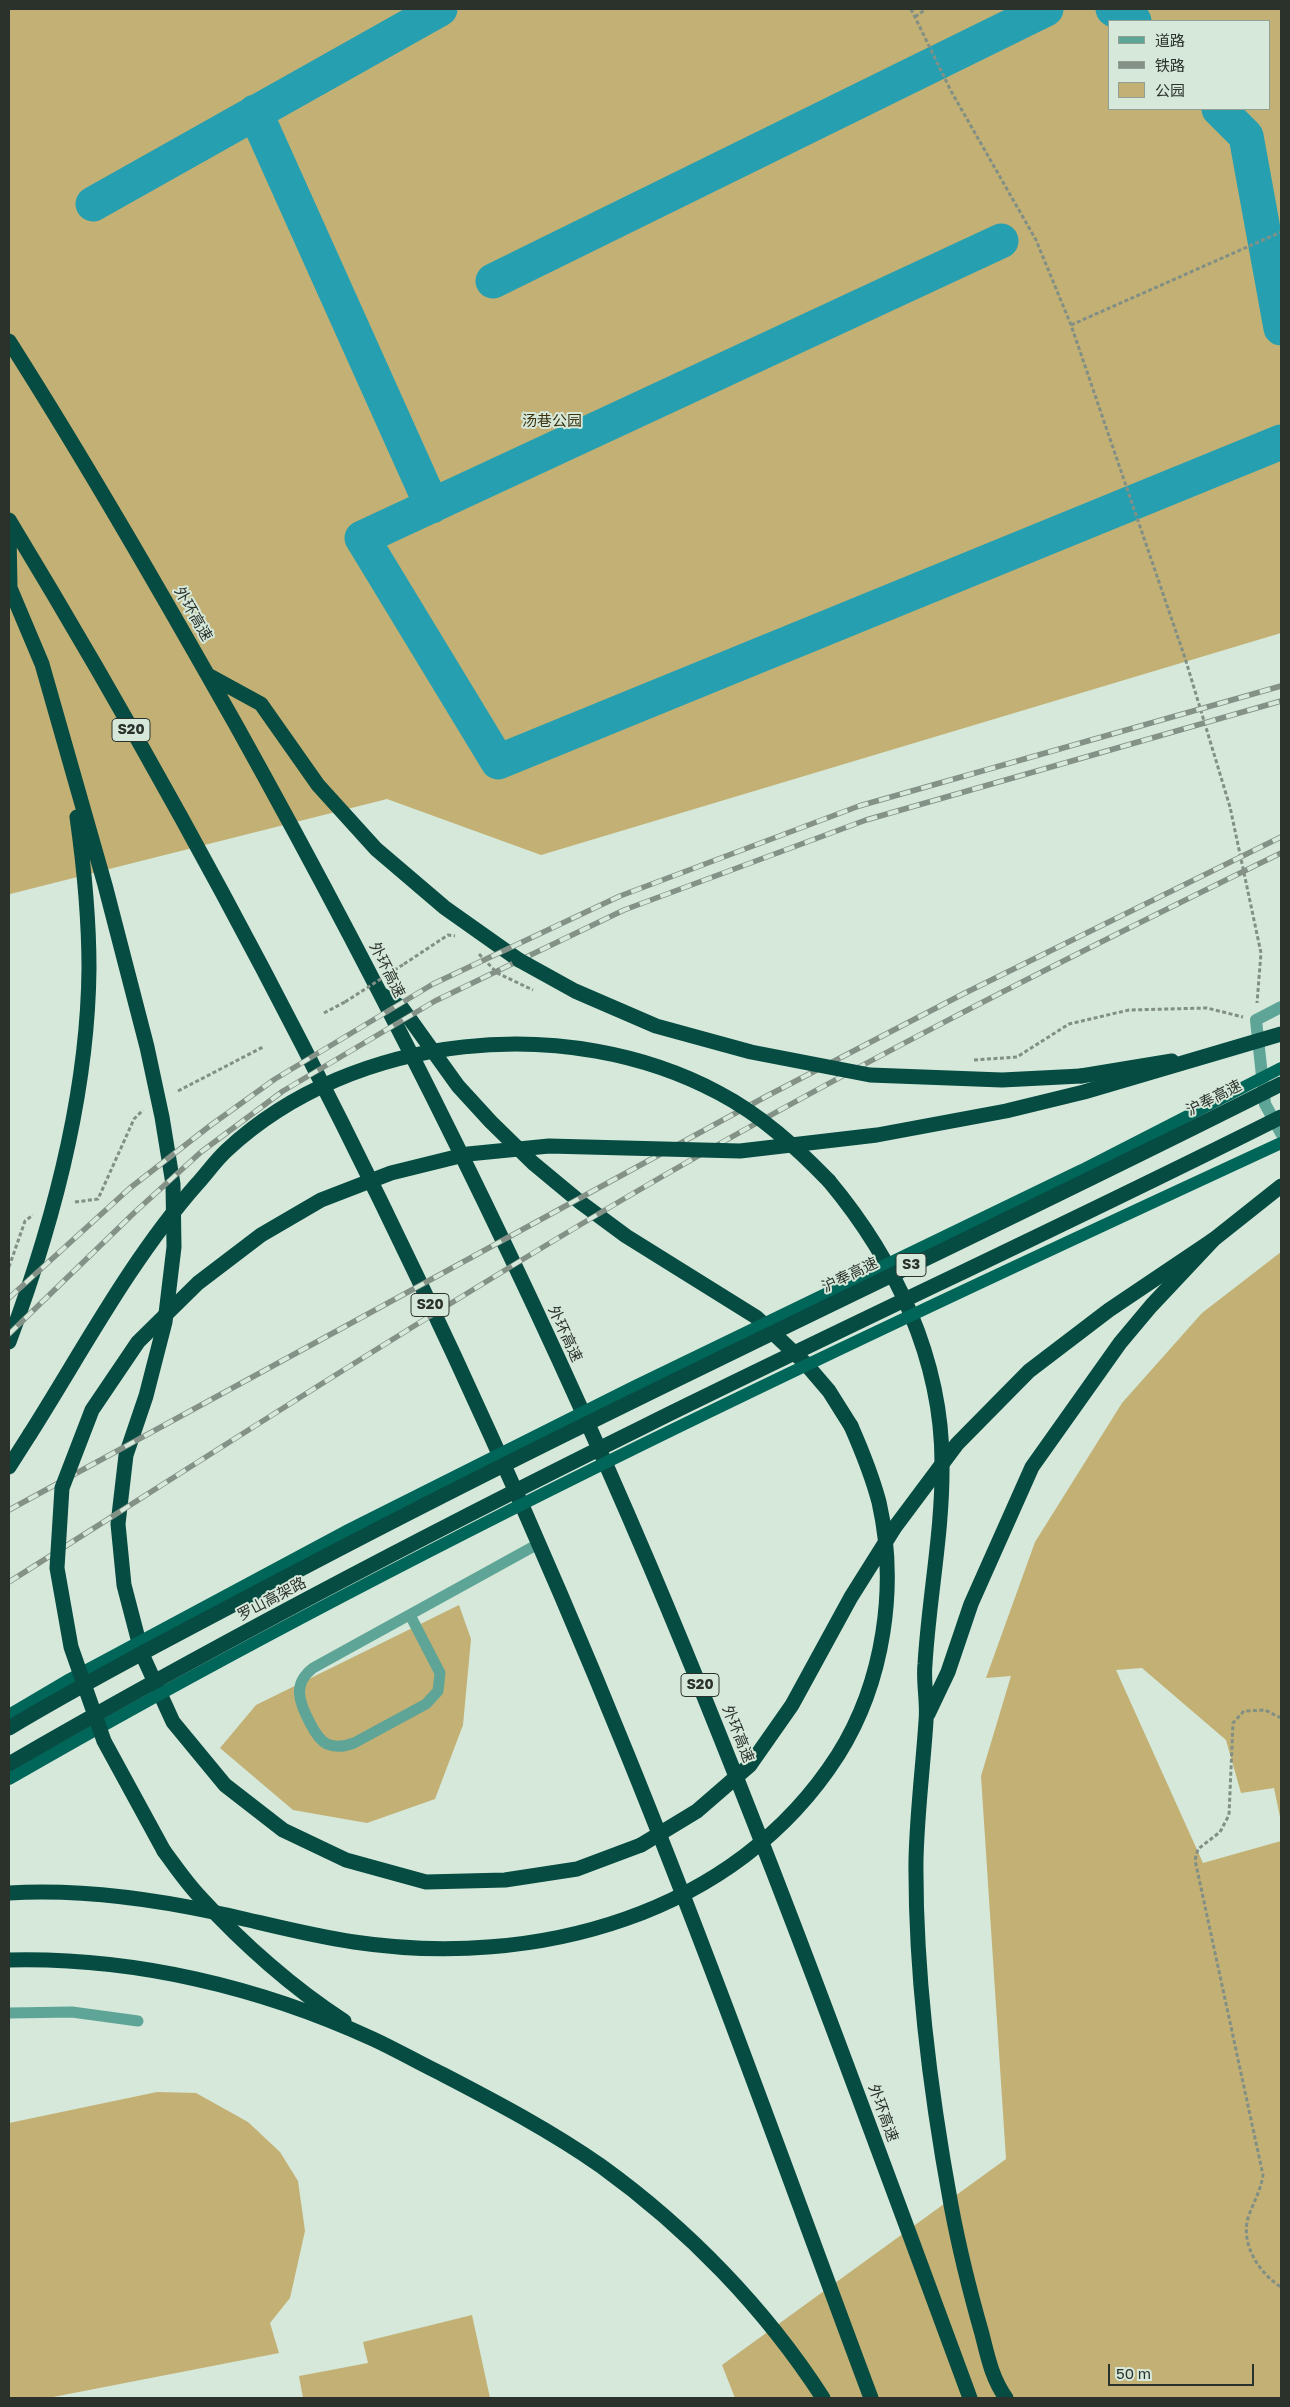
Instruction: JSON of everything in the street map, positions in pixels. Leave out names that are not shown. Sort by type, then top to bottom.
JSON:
[{"type":"highway","name":"外环高速","points":[[9,341],[113,512],[208,675],[285,814],[379,993],[510,1256],[581,1409],[653,1573],[776,1876],[970,2398]]},
{"type":"highway","name":"S20","points":[[9,520],[117,704],[277,997],[426,1296],[538,1544],[628,1755],[689,1910],[871,2398]]},
{"type":"highway","points":[[9,534],[10,588],[42,664],[130,978],[162,1117],[173,1184],[174,1247],[165,1322],[146,1396],[126,1455],[118,1524],[124,1585],[142,1654],[174,1722],[225,1785],[283,1830],[346,1860],[426,1882],[505,1880],[577,1869],[641,1846],[697,1811],[750,1765],[792,1705],[851,1597],[895,1527],[957,1444],[1029,1371],[1109,1310],[1214,1240],[1281,1186]]},
{"type":"highway","points":[[208,675],[261,704],[318,785],[376,849],[444,908],[520,960],[575,991],[656,1026],[751,1052],[870,1075],[1002,1080],[1081,1076],[1215,1054]]},
{"type":"highway","points":[[9,1342],[47,1231],[65,1156],[79,1078],[85,1020],[89,970],[85,880],[76,805],[64,742]]},
{"type":"highway","points":[[9,1893],[74,1893],[142,1899],[211,1911],[351,1942],[433,1950],[515,1946],[554,1939],[626,1919],[690,1890],[749,1852],[800,1806],[822,1780],[842,1749],[858,1715],[872,1678],[880,1646],[885,1612],[887,1577],[885,1539],[876,1495],[852,1426],[829,1391],[805,1363],[756,1317],[626,1236],[580,1202],[533,1163],[458,1086],[402,1008],[379,993]]},
{"type":"highway","points":[[373,2039],[322,2006],[270,1965],[201,1899],[164,1851],[104,1741],[72,1647],[57,1568],[62,1488],[92,1410],[138,1342],[198,1283],[261,1235],[321,1200],[391,1173],[468,1154],[549,1146],[740,1151],[877,1135],[1032,1105],[1084,1092],[1281,1034]]},
{"type":"highway","points":[[9,1467],[151,1243],[178,1205],[227,1150],[274,1114],[327,1083],[386,1062],[454,1047],[504,1043],[567,1047],[627,1059],[673,1072],[719,1093],[758,1117],[793,1145],[829,1181],[860,1219],[893,1275],[909,1308],[923,1347],[940,1427],[942,1470],[924,1668],[927,1718],[920,1784],[916,1858],[916,1937],[923,2022],[935,2120],[954,2219],[974,2307],[996,2383],[1006,2398]]},
{"type":"highway","name":"沪奉高速","points":[[542,1446],[851,1293],[1086,1182],[1281,1084]]},
{"type":"highway","name":"罗山高架路","points":[[9,1764],[98,1712],[366,1568],[649,1424],[1095,1210],[1281,1117]]},
{"type":"highway","points":[[927,1718],[948,1672],[971,1604],[1032,1467],[1120,1343],[1151,1306],[1214,1240]]},
{"type":"highway","name":"罗山高架路","points":[[9,1728],[128,1660],[353,1541],[542,1446]]},
{"type":"highway","points":[[9,1960],[86,1963],[145,1970],[204,1981],[271,2000],[373,2039],[482,2094],[600,2166],[651,2204],[701,2249],[744,2295],[780,2339],[823,2398]]},
{"type":"highway","points":[[994,2398],[996,2383]]},
{"type":"main road","points":[[9,1715],[70,1679],[350,1529],[633,1387],[1082,1170],[1281,1068]]},
{"type":"main road","points":[[9,1779],[103,1724],[375,1580],[634,1450],[874,1332],[1281,1143]]},
{"type":"street","points":[[1281,1007],[1256,1020],[1265,1104],[1281,1133]]},
{"type":"lane","points":[[410,1615],[437,1664],[441,1682],[438,1691],[426,1704],[354,1743],[346,1746],[328,1744],[315,1732],[302,1707],[298,1690],[301,1681],[313,1668],[538,1544]]},
{"type":"lane","points":[[9,2012],[72,2012],[138,2021]]},
{"type":"path","points":[[911,9],[951,91],[1036,240],[1072,325],[1142,529],[1218,766],[1230,807],[1261,953],[1256,1020],[1207,1008],[1129,1010],[1069,1024],[1017,1057],[971,1060]]},
{"type":"path","points":[[915,17],[926,9]]},
{"type":"path","points":[[1072,325],[1281,232]]},
{"type":"path","points":[[324,1013],[345,1002],[448,935],[462,937]]},
{"type":"path","points":[[473,949],[497,973],[538,992]]},
{"type":"path","points":[[178,1091],[263,1047]]},
{"type":"path","points":[[75,1202],[98,1199],[134,1118],[148,1106]]},
{"type":"path","points":[[9,1267],[25,1221],[38,1212]]},
{"type":"path","points":[[1281,1718],[1265,1710],[1244,1711],[1233,1723],[1229,1815],[1220,1832],[1198,1849],[1195,1860],[1263,2175],[1262,2186],[1248,2217],[1248,2238],[1253,2259],[1269,2280],[1281,2288]]},
{"type":"green space","name":"汤巷公园","points":[[9,9],[1281,9],[1281,633],[541,855],[387,799],[10,894]]},
{"type":"green space","points":[[1281,1252],[1281,1822],[1274,1788],[1241,1793],[1226,1740],[1142,1668],[1116,1670],[1203,1863],[1281,1841],[1281,2398],[735,2398],[722,2365],[1006,2159],[981,1776],[1011,1676],[986,1678],[1035,1542],[1122,1403],[1202,1313]]},
{"type":"green space","points":[[459,1605],[471,1639],[463,1725],[435,1799],[367,1823],[293,1810],[220,1748],[256,1705]]},
{"type":"green space","points":[[157,2092],[196,2093],[248,2122],[280,2152],[298,2181],[305,2231],[290,2298],[270,2323],[279,2353],[48,2398],[9,2398],[9,2123]]},
{"type":"green space","points":[[472,2315],[490,2398],[303,2398],[299,2376],[368,2363],[363,2342]]},
{"type":"waterway","points":[[93,204],[440,9]]},
{"type":"waterway","points":[[493,281],[1046,9]]},
{"type":"waterway","points":[[1113,9],[1132,20]]},
{"type":"waterway","points":[[1220,110],[1246,136],[1281,328]]},
{"type":"waterway","points":[[255,112],[432,506]]},
{"type":"waterway","points":[[1001,241],[362,538],[498,762],[1281,442]]},
{"type":"railway","points":[[9,1298],[130,1188],[211,1125],[275,1079],[433,984],[620,896],[859,806],[1281,686]]},
{"type":"railway","points":[[9,1334],[135,1212],[201,1152],[283,1091],[435,1001],[624,910],[866,820],[1281,701]]},
{"type":"railway","points":[[9,1510],[765,1097],[963,994],[1281,837]]},
{"type":"railway","points":[[9,1582],[314,1388],[545,1246],[703,1153],[948,1020],[1114,935],[1281,853]]}]
